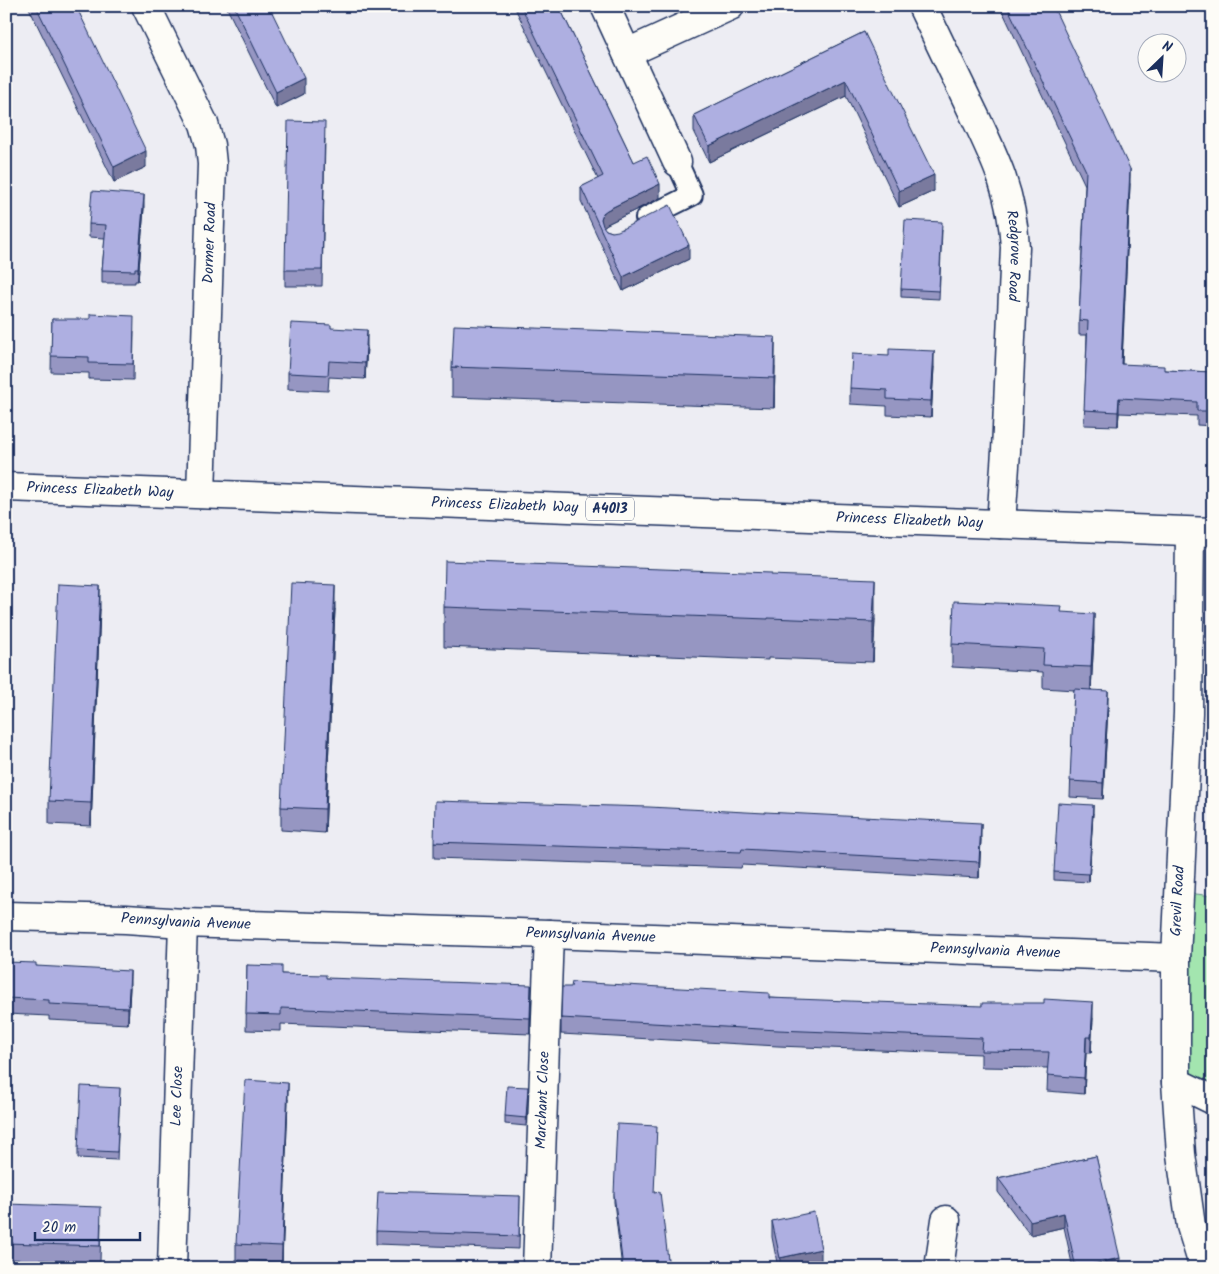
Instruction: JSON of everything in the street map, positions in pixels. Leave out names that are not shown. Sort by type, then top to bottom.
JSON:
[{"type":"street","name":"Dormer Road","points":[[146,6],[204,124],[210,145],[212,164],[201,494]]},
{"type":"street","points":[[605,6],[676,162]]},
{"type":"street","points":[[627,53],[730,6]]},
{"type":"street","name":"Redgrove Road","points":[[922,6],[995,159],[1010,199],[1014,222],[1015,256],[1001,524]]},
{"type":"street","name":"Princess Elizabeth Way","points":[[6,487],[1201,532]]},
{"type":"street","name":"Grevil Road","points":[[1201,532],[1188,713],[1176,958],[1176,1082],[1181,1154],[1191,1226],[1204,1268]]},
{"type":"street","name":"Pennsylvania Avenue","points":[[6,916],[1176,958]]},
{"type":"street","name":"Lee Close","points":[[172,1268],[183,923]]},
{"type":"street","name":"Marchant Close","points":[[538,1268],[549,934]]},
{"type":"street","points":[[1176,1082],[1213,1100]]},
{"type":"street","points":[[939,1268],[946,1220]]},
{"type":"lane","points":[[631,225],[692,195],[676,162]]},
{"type":"green space","points":[[1179,892],[1213,896],[1213,1100],[1176,1082]]},
{"type":"building","points":[[36,6],[76,6],[146,151],[114,167]]},
{"type":"building","points":[[234,6],[269,6],[304,78],[276,92]]},
{"type":"building","points":[[521,6],[559,6],[634,162],[647,156],[660,184],[607,210],[603,213],[601,219],[603,226],[606,230],[612,232],[618,231],[670,205],[689,245],[623,277],[581,187],[603,176]]},
{"type":"building","points":[[1007,6],[1053,6],[1130,169],[1121,364],[1164,366],[1164,370],[1213,372],[1213,411],[1197,411],[1197,402],[1119,398],[1118,412],[1084,410],[1088,321],[1079,320],[1086,171]]},
{"type":"building","points":[[864,32],[934,175],[899,191],[846,80],[709,146],[694,115]]},
{"type":"building","points":[[288,121],[325,122],[322,270],[285,270]]},
{"type":"building","points":[[92,191],[144,195],[138,268],[135,268],[135,271],[102,270],[106,225],[89,224]]},
{"type":"building","points":[[905,220],[942,222],[939,291],[901,289]]},
{"type":"building","points":[[90,314],[134,316],[133,364],[89,363],[89,357],[51,356],[52,319],[90,319]]},
{"type":"building","points":[[291,323],[331,325],[331,328],[367,330],[365,363],[329,361],[328,375],[288,373]]},
{"type":"building","points":[[454,325],[775,337],[774,378],[452,367]]},
{"type":"building","points":[[889,349],[934,351],[931,401],[887,399],[887,390],[850,388],[852,354],[889,356]]},
{"type":"building","points":[[445,561],[770,573],[770,575],[875,579],[873,622],[444,607]]},
{"type":"building","points":[[291,583],[335,585],[325,809],[281,807]]},
{"type":"building","points":[[58,584],[100,586],[91,803],[49,801]]},
{"type":"building","points":[[954,601],[1062,606],[1061,612],[1094,614],[1091,667],[1043,665],[1044,649],[952,644]]},
{"type":"building","points":[[1074,689],[1108,691],[1103,783],[1070,781]]},
{"type":"building","points":[[435,801],[649,807],[981,823],[979,862],[742,849],[741,852],[434,842]]},
{"type":"building","points":[[1058,803],[1093,805],[1089,874],[1054,872]]},
{"type":"building","points":[[6,962],[36,963],[36,966],[130,971],[128,1008],[49,1004],[49,1000],[6,998]]},
{"type":"building","points":[[247,965],[282,966],[282,974],[326,975],[326,978],[531,985],[530,1018],[281,1008],[281,1015],[246,1014]]},
{"type":"building","points":[[572,982],[769,993],[769,998],[982,1006],[982,1003],[1044,1003],[1044,999],[1093,1002],[1091,1037],[1086,1037],[1084,1078],[1047,1075],[1049,1052],[981,1051],[982,1038],[778,1030],[561,1018],[562,987],[571,987]]},
{"type":"building","points":[[245,1080],[288,1083],[282,1246],[236,1244]]},
{"type":"building","points":[[81,1086],[120,1088],[117,1152],[78,1150]]},
{"type":"building","points":[[507,1086],[528,1087],[526,1118],[505,1116]]},
{"type":"building","points":[[617,1124],[657,1126],[654,1193],[660,1192],[669,1268],[623,1268],[614,1194]]},
{"type":"building","points":[[1096,1156],[1120,1258],[1076,1268],[1064,1213],[1030,1221],[998,1178]]},
{"type":"building","points":[[378,1192],[520,1196],[519,1236],[376,1231]]},
{"type":"building","points":[[6,1204],[101,1207],[100,1246],[6,1243]]},
{"type":"building","points":[[814,1212],[821,1249],[780,1258],[772,1221]]}]
